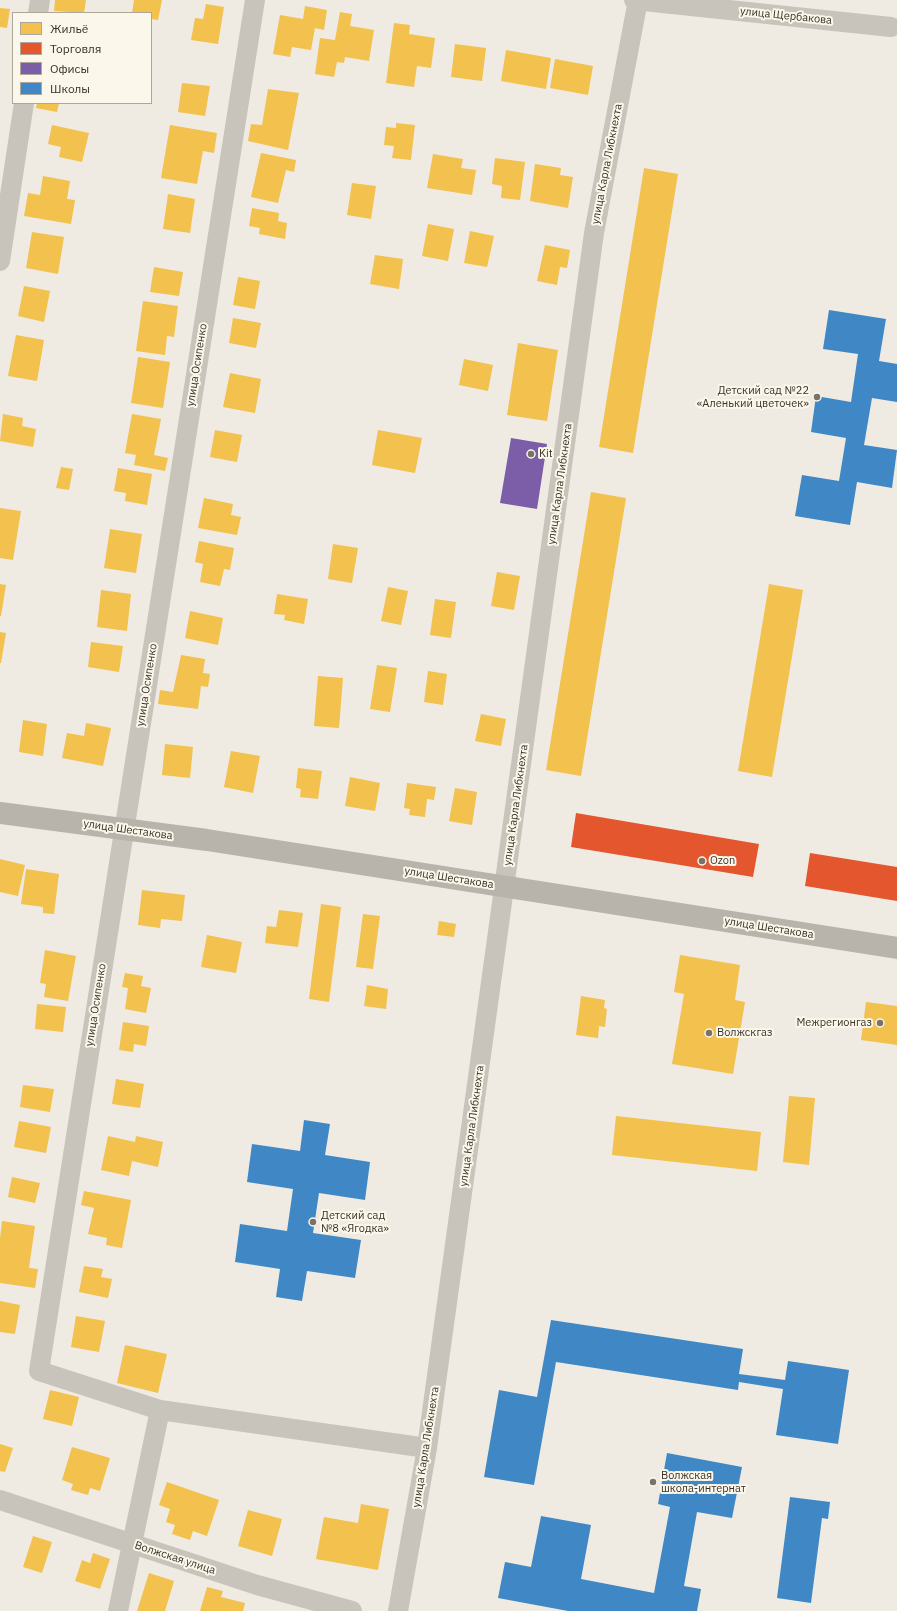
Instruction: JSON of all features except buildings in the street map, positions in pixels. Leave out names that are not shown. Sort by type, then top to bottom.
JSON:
[{"type":"main road","name":"улица Шестакова","points":[[0,813],[124,829],[897,948]]},
{"type":"street","points":[[38,12],[40,0]]},
{"type":"street","name":"улица Осипенко","points":[[160,1410],[39,1371],[255,0]]},
{"type":"street","name":"улица Щербакова","points":[[634,0],[891,27]]},
{"type":"street","name":"улица Карла Либкнехта","points":[[398,1611],[427,1448],[506,887],[594,233],[638,0]]},
{"type":"street","points":[[0,261],[24,104]]},
{"type":"street","points":[[118,1611],[160,1410],[427,1448]]},
{"type":"street","name":"Волжская улица","points":[[0,1500],[257,1585],[352,1611]]},
{"type":"place","name":"Детский сад №22 «Аленький цветочек»","points":[[817,397]]},
{"type":"place","name":"Kit","points":[[531,454]]},
{"type":"place","name":"Ozon","points":[[702,861]]},
{"type":"place","name":"Межрегионгаз","points":[[880,1023]]},
{"type":"place","name":"Волжскгаз","points":[[709,1033]]},
{"type":"place","name":"Детский сад №8 «Ягодка»","points":[[313,1222]]},
{"type":"place","name":"Волжская школа-интернат","points":[[653,1482]]}]
